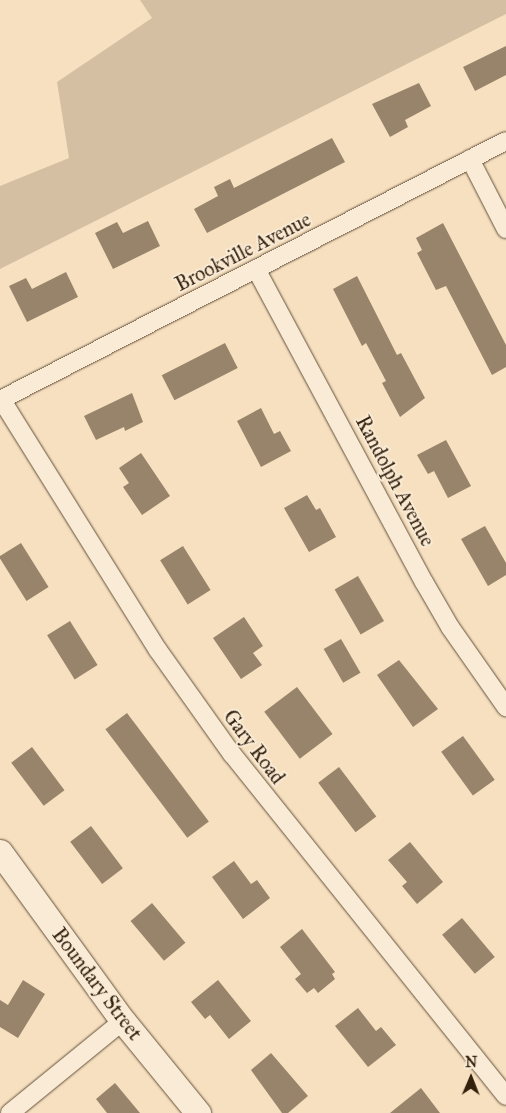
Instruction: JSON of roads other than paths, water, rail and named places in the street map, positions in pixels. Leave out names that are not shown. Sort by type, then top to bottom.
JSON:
[{"type":"main road","name":"Boundary Street","points":[[0,852],[123,1021],[198,1113]]},
{"type":"street","name":"Brookville Avenue","points":[[0,400],[506,141]]},
{"type":"street","points":[[470,160],[506,229]]},
{"type":"street","name":"Randolph Avenue","points":[[256,269],[424,582],[455,634],[506,707]]},
{"type":"street","name":"Gary Road","points":[[0,400],[158,650],[226,747],[506,1096]]},
{"type":"street","points":[[10,1113],[123,1021]]}]
